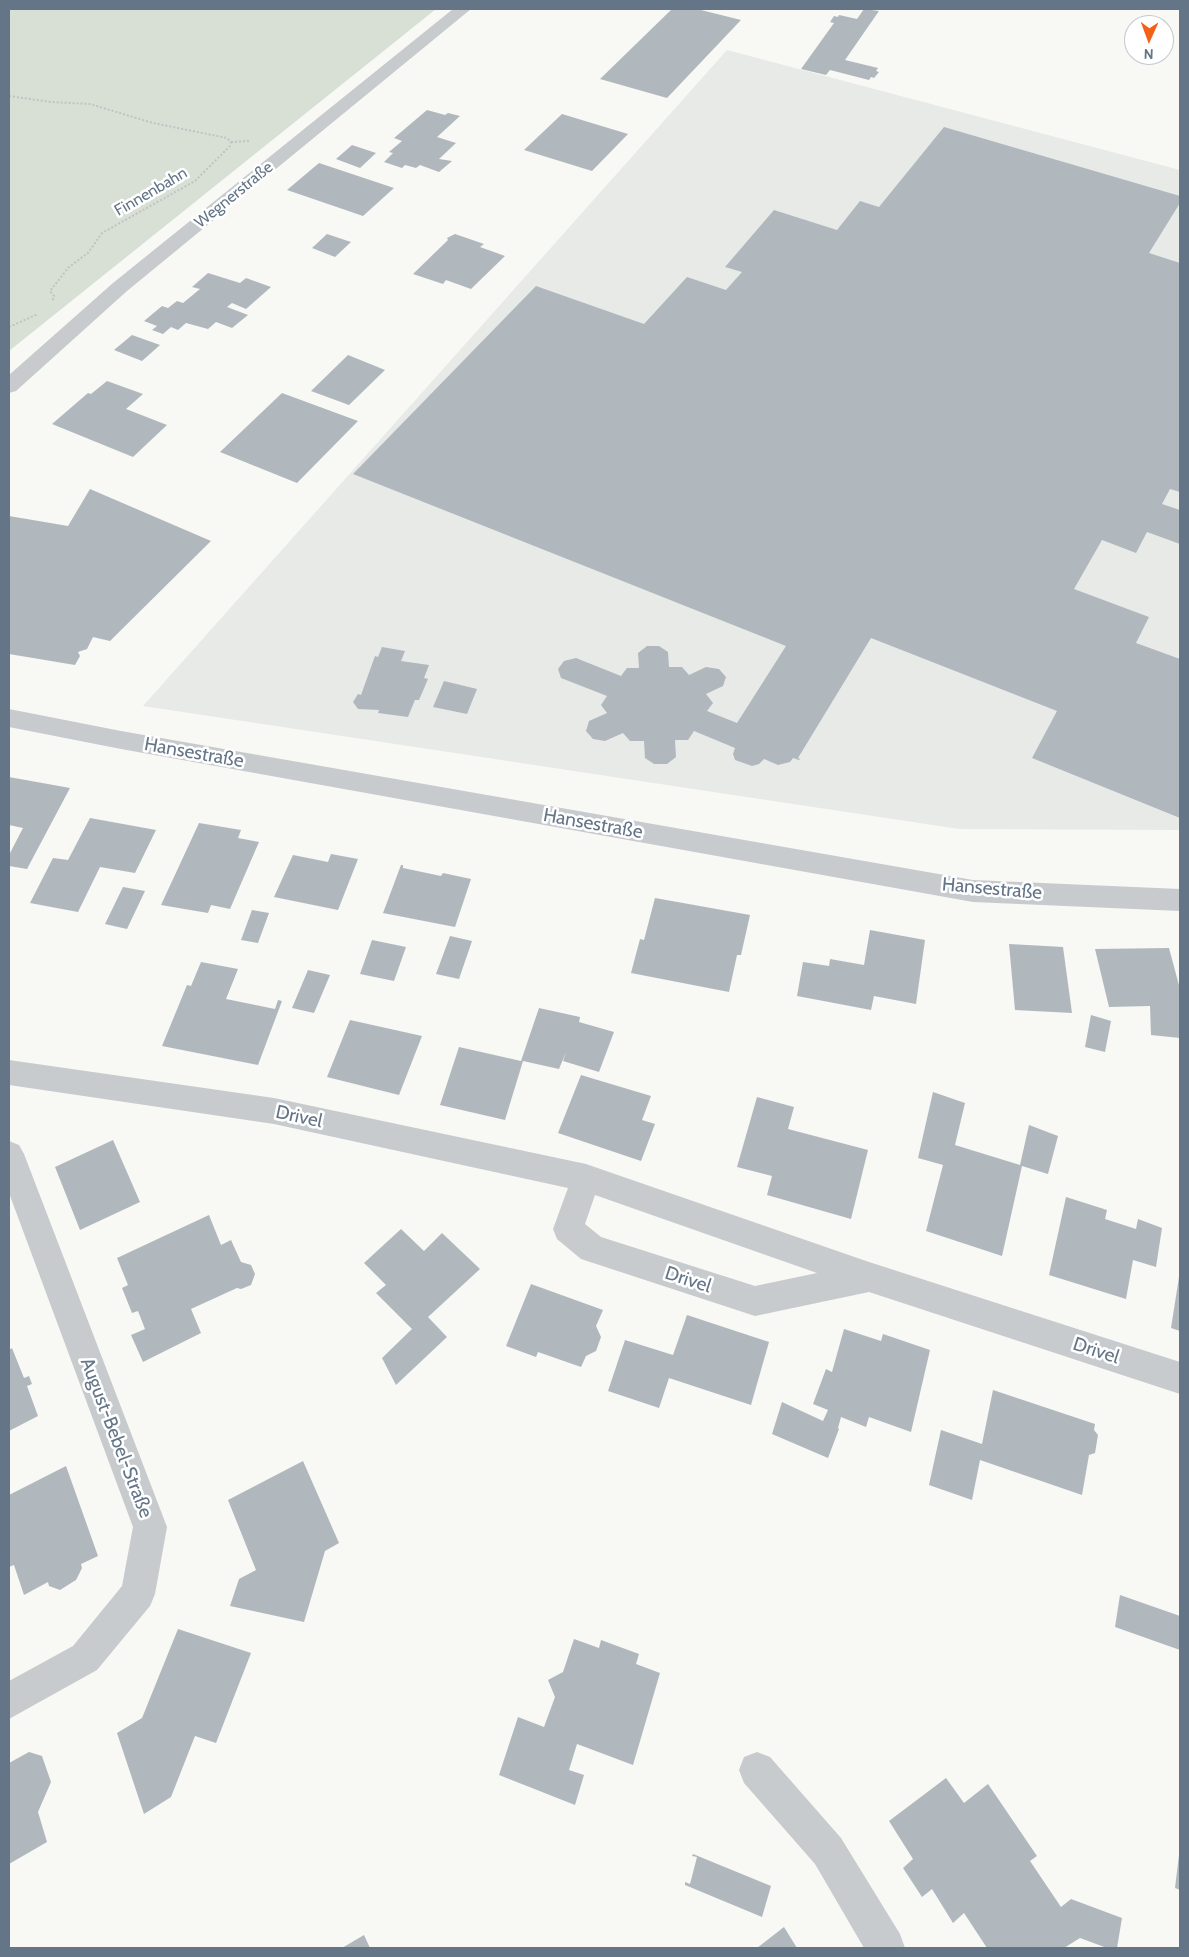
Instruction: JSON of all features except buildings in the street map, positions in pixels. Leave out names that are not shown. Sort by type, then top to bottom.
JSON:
[{"type":"street","name":"Wegnerstraße","points":[[9,386],[120,287],[463,9]]},
{"type":"street","name":"Hansestraße","points":[[9,718],[121,740],[973,891],[1180,900]]},
{"type":"street","name":"Drivel","points":[[9,1072],[274,1111],[586,1178],[869,1277],[1180,1378]]},
{"type":"street","name":"August-Bebel-Straße","points":[[9,1154],[150,1527],[138,1594],[85,1658],[9,1701]]},
{"type":"street","name":"Drivel","points":[[586,1178],[568,1230],[592,1249],[755,1301],[869,1277]]},
{"type":"street","points":[[757,1770],[828,1851],[886,1948]]},
{"type":"path","name":"Finnenbahn","points":[[9,96],[51,102],[90,104],[153,123],[227,138],[231,142],[230,146],[195,180],[102,233],[93,248],[69,267],[50,292],[54,296],[52,302],[46,306]]},
{"type":"path","points":[[9,328],[43,312]]},
{"type":"shaded area","points":[[9,9],[436,9],[9,351]]},
{"type":"shaded area","points":[[727,50],[1180,170],[1180,830],[959,829],[143,706]]}]
